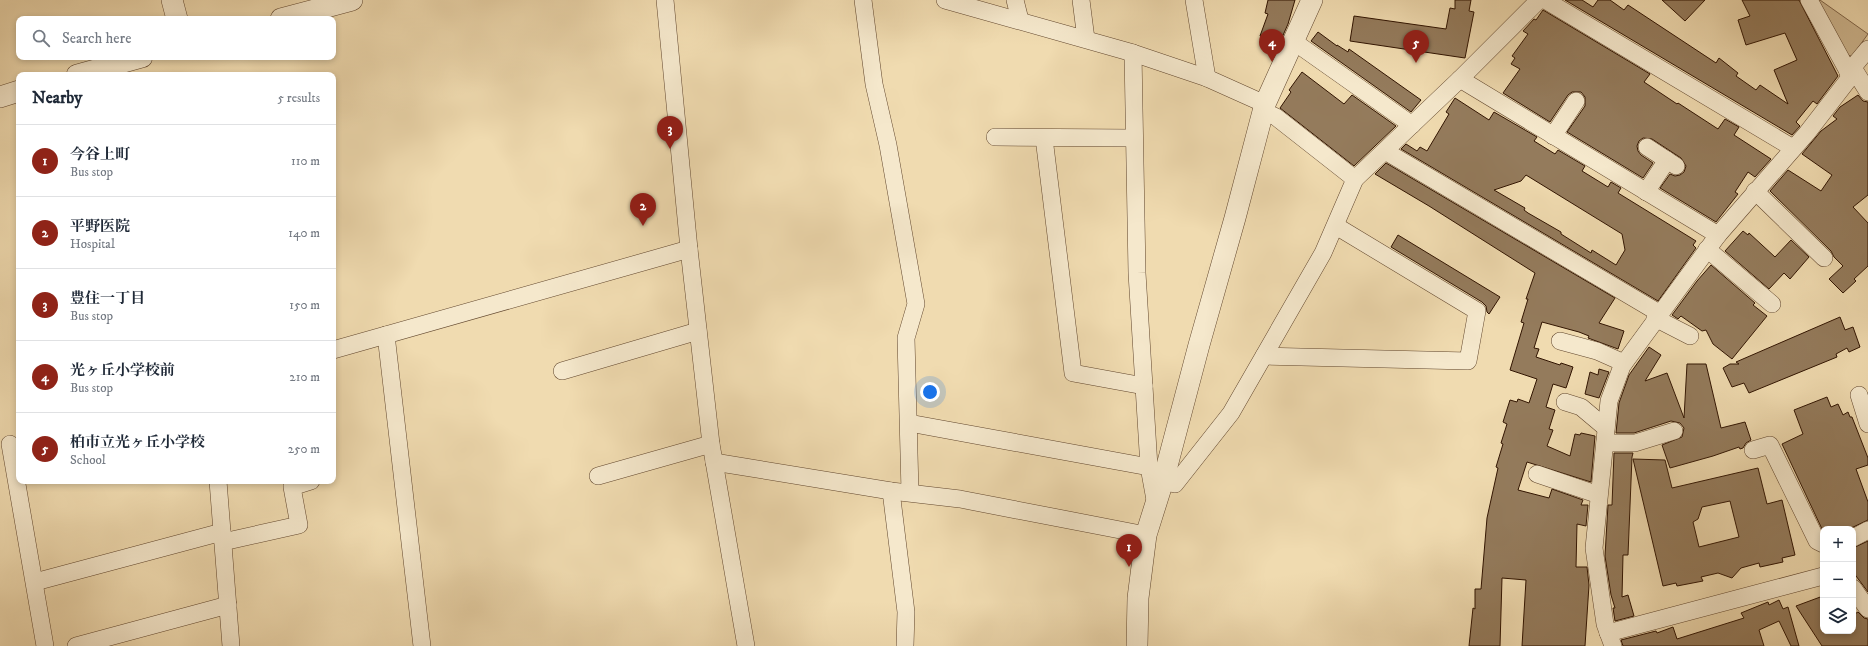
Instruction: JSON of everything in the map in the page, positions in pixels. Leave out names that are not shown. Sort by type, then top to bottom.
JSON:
[{"type":"street","points":[[172,0],[176,16]]},
{"type":"street","points":[[292,16],[352,0]]},
{"type":"street","points":[[665,0],[689,249],[711,444],[746,646]]},
{"type":"street","points":[[863,0],[874,84],[888,145],[916,304],[906,338],[910,492]]},
{"type":"street","points":[[945,0],[1086,39],[1207,78],[1264,108],[1355,179]]},
{"type":"street","points":[[1015,0],[1020,20]]},
{"type":"street","points":[[1081,0],[1086,39]]},
{"type":"street","points":[[1194,0],[1207,78]]},
{"type":"street","points":[[1156,474],[1197,352],[1264,108],[1312,0]]},
{"type":"street","points":[[909,423],[1156,474],[1176,484],[1231,414],[1323,253],[1336,226],[1355,179],[1385,152],[1539,0]]},
{"type":"street","points":[[1545,0],[1793,148]]},
{"type":"street","points":[[1809,0],[1850,75]]},
{"type":"street","points":[[1293,42],[1412,125]]},
{"type":"street","points":[[1820,577],[1610,639],[1605,624],[1594,548],[1609,401],[1624,363],[1707,249],[1755,191],[1807,133],[1868,49]]},
{"type":"street","points":[[1133,53],[1137,274],[1144,386],[1156,474],[1156,501],[1146,535],[1138,598],[1137,646]]},
{"type":"street","points":[[88,72],[131,60]]},
{"type":"street","points":[[1850,75],[1855,71],[1868,92]]},
{"type":"street","points":[[1460,79],[1718,235]]},
{"type":"street","points":[[0,97],[16,92]]},
{"type":"street","points":[[1553,136],[1576,101]]},
{"type":"street","points":[[995,137],[1134,138]]},
{"type":"street","points":[[1044,138],[1073,373],[1144,386]]},
{"type":"street","points":[[1646,192],[1671,163],[1647,147]]},
{"type":"street","points":[[1385,152],[1690,336]]},
{"type":"street","points":[[1755,191],[1824,258]]},
{"type":"street","points":[[1264,356],[1468,362],[1477,311],[1336,226]]},
{"type":"street","points":[[336,349],[689,249]]},
{"type":"street","points":[[1707,249],[1772,304]]},
{"type":"street","points":[[562,371],[698,331]]},
{"type":"street","points":[[386,335],[422,646]]},
{"type":"street","points":[[1560,341],[1597,351],[1624,363]]},
{"type":"street","points":[[1859,396],[1868,424]]},
{"type":"street","points":[[1565,402],[1581,407],[1605,436],[1635,443],[1674,431]]},
{"type":"street","points":[[10,443],[16,476]]},
{"type":"street","points":[[598,476],[711,444]]},
{"type":"street","points":[[1753,450],[1770,445],[1818,541],[1820,542]]},
{"type":"street","points":[[714,462],[891,491],[960,499],[1146,535]]},
{"type":"street","points":[[1537,474],[1599,495]]},
{"type":"street","points":[[17,484],[45,646]]},
{"type":"street","points":[[218,484],[231,646]]},
{"type":"street","points":[[35,582],[223,537],[299,525],[292,487],[302,484]]},
{"type":"street","points":[[891,491],[906,612],[905,646]]},
{"type":"street","points":[[1856,536],[1868,530]]},
{"type":"street","points":[[1856,592],[1868,609]]},
{"type":"street","points":[[76,646],[228,605]]},
{"type":"shaded area","points":[[1815,0],[1820,0],[1868,34],[1852,56],[1845,55]]},
{"type":"building","points":[[1268,0],[1295,0],[1288,24],[1280,42],[1260,36],[1268,14],[1265,13]]},
{"type":"building","points":[[1455,0],[1471,0],[1469,11],[1474,12],[1465,58],[1350,41],[1354,16],[1446,29],[1450,8],[1455,9]]},
{"type":"building","points":[[1565,0],[1582,0],[1593,7],[1598,0],[1610,0],[1624,10],[1628,5],[1716,63],[1719,58],[1738,73],[1736,76],[1756,90],[1760,85],[1788,104],[1774,70],[1797,60],[1785,33],[1746,45],[1738,20],[1750,16],[1742,0],[1799,0],[1838,76],[1817,104],[1813,101],[1796,122],[1800,126],[1792,135]]},
{"type":"building","points":[[1662,0],[1705,0],[1685,21]]},
{"type":"building","points":[[1543,10],[1650,74],[1644,82],[1718,129],[1725,119],[1739,127],[1734,135],[1771,159],[1755,177],[1748,172],[1735,192],[1738,194],[1716,222],[1660,188],[1670,174],[1675,176],[1680,175],[1684,172],[1686,166],[1681,158],[1652,139],[1643,138],[1639,141],[1637,146],[1641,155],[1653,163],[1643,178],[1567,132],[1585,106],[1585,97],[1581,92],[1572,92],[1568,95],[1550,122],[1503,93],[1520,69],[1511,64],[1515,58],[1512,56],[1528,34],[1523,31],[1534,19],[1536,20]]},
{"type":"building","points":[[1318,32],[1348,52],[1349,49],[1421,100],[1411,112],[1311,41]]},
{"type":"building","points":[[1302,72],[1344,104],[1352,95],[1396,126],[1354,166],[1280,108],[1291,92],[1289,90]]},
{"type":"building","points":[[1858,95],[1863,101],[1868,102],[1868,195],[1853,207],[1868,223],[1868,266],[1854,279],[1856,281],[1843,293],[1829,279],[1843,266],[1834,257],[1831,251],[1770,191],[1788,170],[1821,191],[1832,175],[1802,154],[1821,131],[1837,119],[1833,116],[1840,107]]},
{"type":"building","points":[[1455,98],[1489,120],[1494,112],[1537,137],[1534,141],[1555,154],[1558,150],[1585,166],[1582,171],[1608,187],[1611,182],[1621,188],[1618,193],[1696,241],[1693,245],[1696,248],[1658,301],[1401,149],[1406,144],[1417,151],[1420,147],[1427,151],[1449,114],[1446,112]],"holes":[[[1526,175],[1622,234],[1625,250],[1616,265],[1592,250],[1591,253],[1561,234],[1561,232],[1528,213],[1524,210],[1525,208],[1494,190],[1521,181]]]},
{"type":"building","points":[[1386,163],[1615,298],[1599,323],[1624,331],[1618,349],[1588,338],[1589,336],[1579,332],[1542,322],[1534,348],[1539,349],[1536,357],[1560,365],[1561,363],[1573,367],[1566,388],[1553,384],[1546,407],[1555,410],[1549,429],[1553,430],[1547,446],[1570,456],[1575,434],[1580,435],[1581,433],[1595,436],[1591,482],[1527,462],[1518,490],[1549,498],[1552,489],[1583,500],[1581,505],[1588,505],[1586,526],[1577,524],[1576,567],[1587,567],[1589,585],[1585,646],[1522,646],[1526,580],[1502,578],[1500,646],[1469,646],[1473,608],[1475,609],[1475,589],[1481,589],[1487,518],[1498,468],[1496,467],[1503,444],[1501,443],[1507,424],[1503,422],[1510,400],[1517,402],[1518,399],[1529,403],[1537,379],[1510,370],[1524,323],[1521,322],[1528,299],[1526,299],[1535,273],[1429,206],[1375,174]]},
{"type":"building","points":[[1743,231],[1748,235],[1749,233],[1775,257],[1791,240],[1809,257],[1790,279],[1784,273],[1769,289],[1725,251]]},
{"type":"building","points":[[1398,235],[1500,297],[1489,314],[1486,306],[1482,302],[1391,247]]},
{"type":"building","points":[[1711,265],[1755,303],[1753,305],[1767,316],[1732,359],[1713,344],[1706,330],[1702,331],[1681,316],[1678,319],[1672,315]]},
{"type":"building","points":[[1840,317],[1845,330],[1853,327],[1860,347],[1849,352],[1847,348],[1836,354],[1837,357],[1749,393],[1744,383],[1732,387],[1723,368],[1730,364],[1739,364],[1736,362]]},
{"type":"building","points":[[1649,347],[1661,355],[1645,381],[1667,373],[1684,418],[1687,364],[1706,364],[1721,428],[1745,422],[1751,440],[1746,443],[1743,448],[1740,449],[1739,447],[1670,468],[1662,445],[1682,437],[1684,428],[1680,423],[1671,421],[1634,433],[1616,433],[1619,403],[1629,375]]},
{"type":"building","points":[[1599,369],[1609,372],[1599,398],[1585,394],[1590,372],[1598,375]]},
{"type":"building","points":[[1827,397],[1831,407],[1838,404],[1843,415],[1848,412],[1850,417],[1852,417],[1868,458],[1868,465],[1856,469],[1868,502],[1868,520],[1855,526],[1821,526],[1782,444],[1803,434],[1794,410]]},
{"type":"building","points":[[1614,453],[1633,453],[1628,555],[1623,555],[1622,597],[1628,595],[1634,616],[1615,621],[1613,608],[1615,608],[1611,595],[1605,556],[1608,505],[1612,505]]},
{"type":"building","points":[[1633,459],[1665,460],[1672,488],[1758,468],[1767,504],[1782,500],[1795,555],[1782,558],[1783,562],[1760,567],[1759,563],[1741,568],[1732,578],[1718,573],[1701,577],[1703,581],[1677,586],[1676,583],[1663,586]],"holes":[[[1730,501],[1739,537],[1699,547],[1693,522],[1698,519],[1702,507]]]},
{"type":"building","points":[[1868,541],[1868,592],[1856,576],[1856,547]]},
{"type":"building","points":[[1820,597],[1820,634],[1856,634],[1856,613],[1858,612],[1864,618],[1868,619],[1868,646],[1822,646],[1796,606]]},
{"type":"building","points":[[1779,600],[1783,609],[1788,607],[1799,646],[1791,646],[1779,621],[1759,630],[1764,646],[1623,646],[1621,640],[1656,631],[1657,633],[1673,627],[1677,639],[1744,618],[1741,613],[1768,602],[1769,605]]},
{"type":"place","name":"光ヶ丘小学校前","points":[[1272,62]]},
{"type":"place","name":"柏市立光ヶ丘小学校","points":[[1416,63]]},
{"type":"place","name":"豊住一丁目","points":[[670,149]]},
{"type":"place","name":"平野医院","points":[[643,226]]},
{"type":"place","name":"今谷上町","points":[[1129,567]]}]
